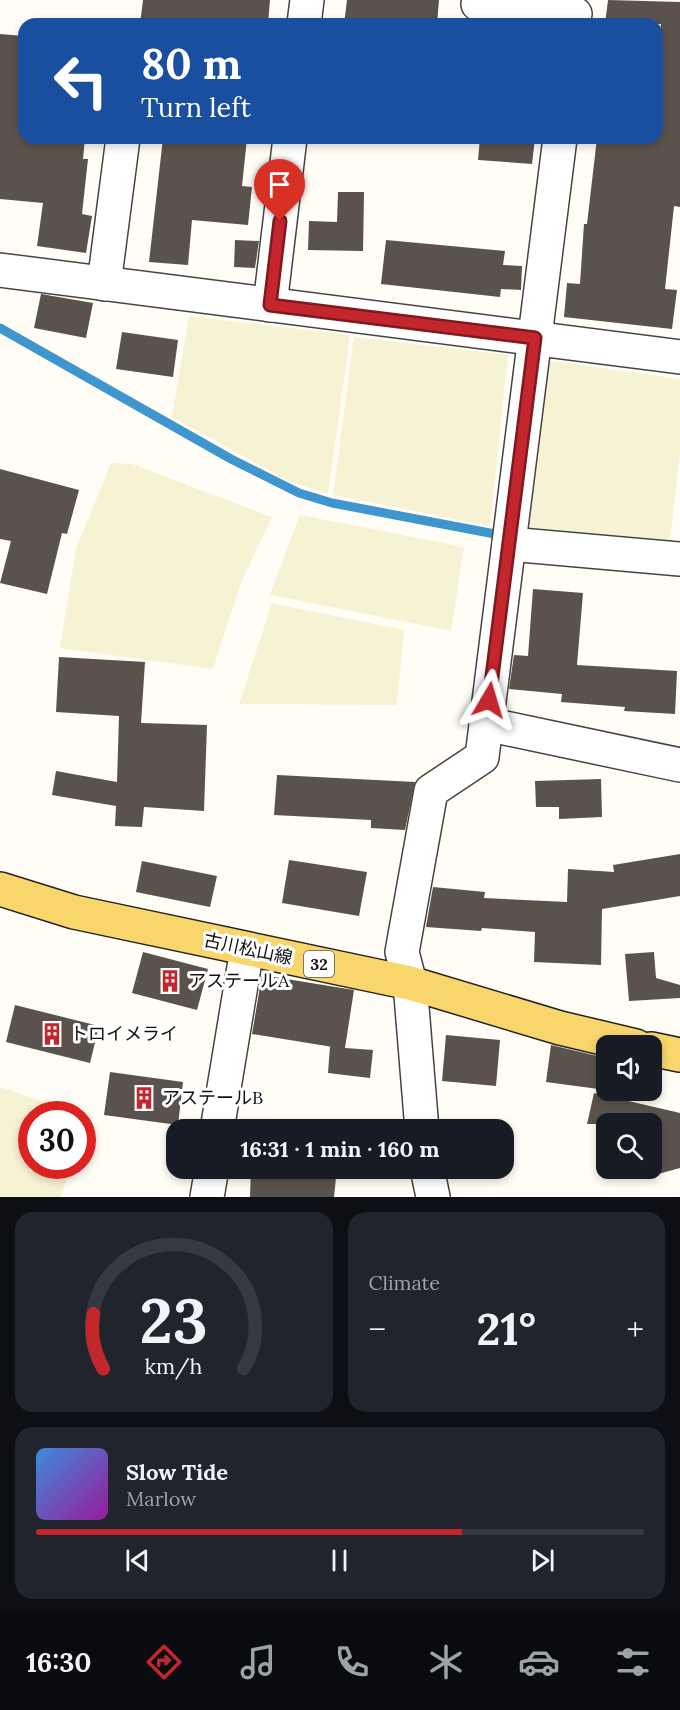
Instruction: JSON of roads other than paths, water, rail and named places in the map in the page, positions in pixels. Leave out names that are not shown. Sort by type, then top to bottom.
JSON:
[{"type":"main road","name":"古川松山線","points":[[0,889],[74,912],[410,983],[596,1037]]},
{"type":"main road","points":[[662,1052],[680,1056]]},
{"type":"street","points":[[305,18],[307,0]]},
{"type":"street","points":[[478,9],[575,13]]},
{"type":"street","points":[[104,284],[122,144]]},
{"type":"street","points":[[270,305],[289,144]]},
{"type":"street","points":[[421,1119],[410,983],[402,952],[431,791],[482,757],[559,144]]},
{"type":"street","points":[[0,270],[680,357]]},
{"type":"street","points":[[508,544],[680,559]]},
{"type":"street","points":[[486,724],[680,765]]},
{"type":"street","points":[[219,1119],[248,949]]},
{"type":"street","points":[[207,1197],[210,1179]]},
{"type":"street","points":[[430,1179],[433,1197]]},
{"type":"waterway","points":[[0,328],[231,459],[299,493],[332,503],[495,534]]},
{"type":"place","name":"アステールA","points":[[170,981]]},
{"type":"place","name":"トロイメライ","points":[[52,1034]]},
{"type":"place","name":"アステールB","points":[[144,1098]]}]
